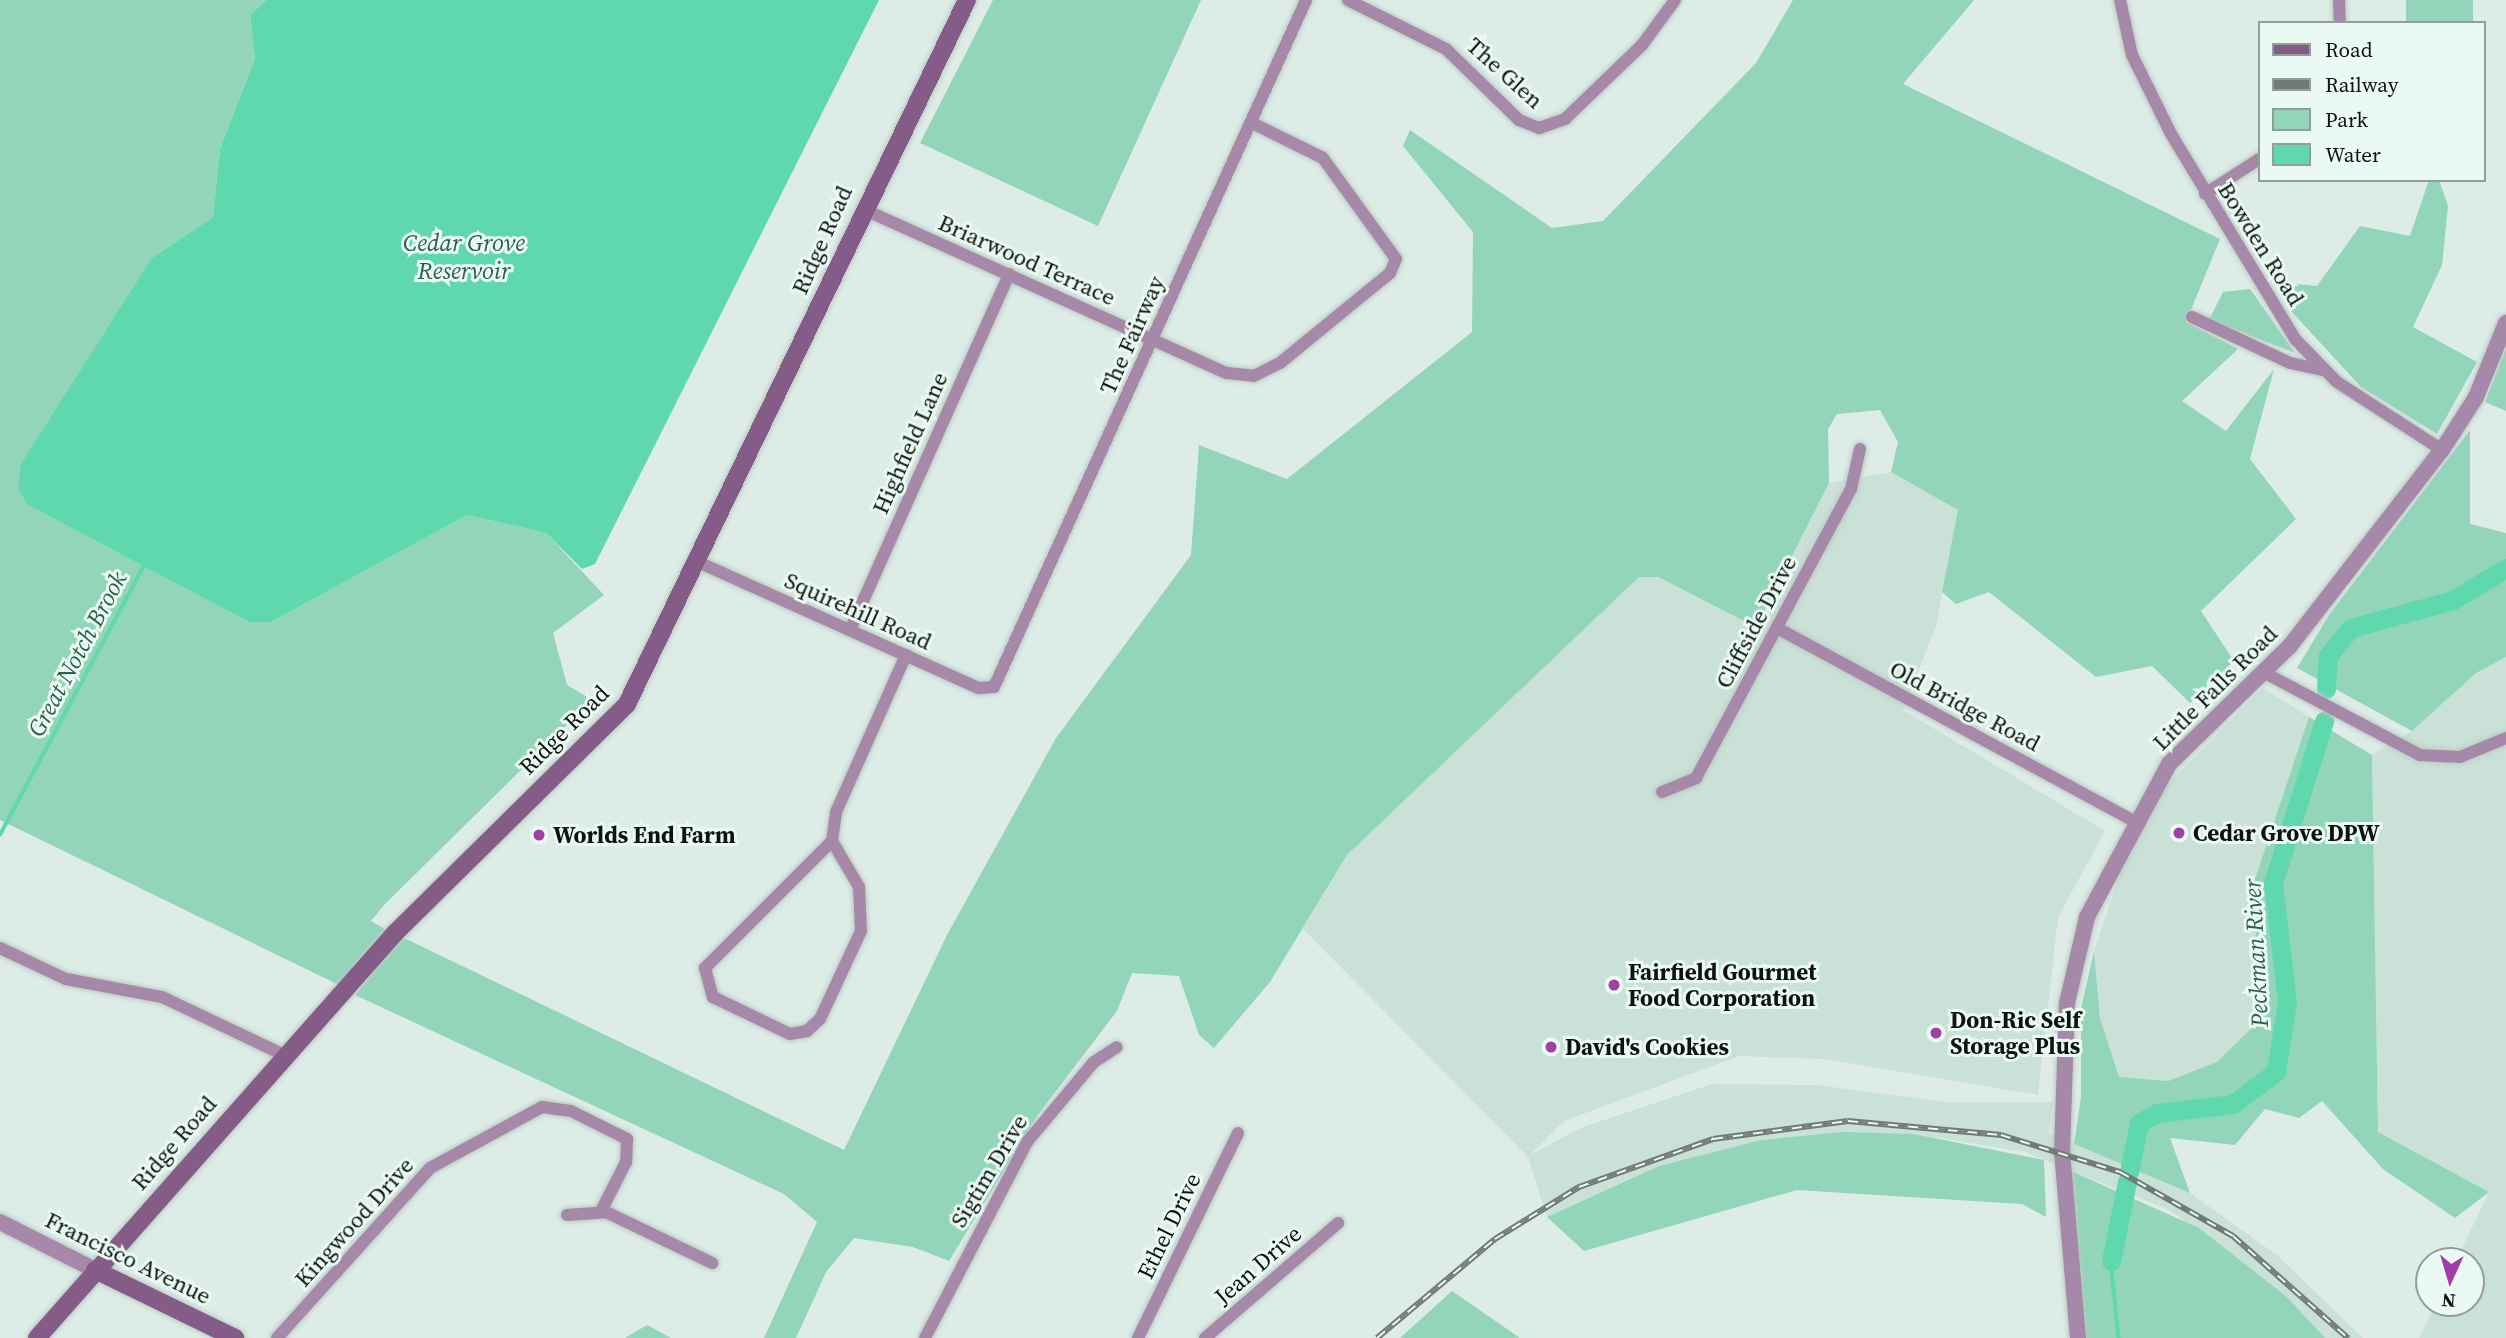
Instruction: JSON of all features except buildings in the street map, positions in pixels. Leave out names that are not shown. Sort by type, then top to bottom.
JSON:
[{"type":"main road","name":"Ridge Road","points":[[37,1338],[284,1055],[469,856],[607,726],[652,660],[863,209],[967,0]]},
{"type":"main road","name":"Francisco Avenue","points":[[95,1270],[235,1338]]},
{"type":"street","name":"The Glen","points":[[1348,0],[1452,54],[1519,120],[1539,128],[1565,119],[1642,45],[1675,0]]},
{"type":"street","name":"Bowden Road","points":[[2120,0],[2132,55],[2205,194],[2296,341],[2322,370],[2442,450]]},
{"type":"street","points":[[2339,0],[2340,21]]},
{"type":"street","name":"The Fairway","points":[[998,682],[1305,2]]},
{"type":"street","name":"Briarwood Terrace","points":[[863,209],[1227,373],[1254,376],[1280,363],[1386,276],[1396,263],[1394,249],[1329,164],[1250,122]]},
{"type":"street","points":[[2205,194],[2258,160]]},
{"type":"street","name":"Highfield Lane","points":[[850,630],[1009,274]]},
{"type":"street","points":[[2192,317],[2290,363],[2322,370]]},
{"type":"street","name":"Little Falls Road","points":[[2078,1338],[2062,1178],[2067,1003],[2087,917],[2134,821],[2169,764],[2265,673],[2323,607],[2442,450],[2476,397],[2506,323]]},
{"type":"street","name":"Cliffside Drive","points":[[1662,792],[1696,778],[1851,489],[1860,449]]},
{"type":"street","name":"Squirehill Road","points":[[698,562],[983,690],[998,682]]},
{"type":"street","name":"Old Bridge Road","points":[[1777,628],[2134,821]]},
{"type":"street","points":[[832,841],[859,887],[863,921],[820,1019],[807,1031],[790,1034],[713,997],[705,968],[832,841],[836,812],[906,655]]},
{"type":"street","points":[[2265,673],[2344,716],[2431,758],[2460,757],[2506,738]]},
{"type":"street","points":[[0,948],[76,982],[162,997],[284,1055]]},
{"type":"street","name":"Sigtim Drive","points":[[925,1338],[1027,1142],[1094,1062],[1117,1047]]},
{"type":"street","name":"Kingwood Drive","points":[[277,1338],[430,1168],[542,1107],[571,1111],[627,1139],[626,1162],[601,1211]]},
{"type":"street","name":"Ethel Drive","points":[[1138,1338],[1238,1133]]},
{"type":"street","points":[[567,1215],[601,1211],[712,1262]]},
{"type":"street","name":"Francisco Avenue","points":[[0,1222],[95,1270]]},
{"type":"street","name":"Jean Drive","points":[[1205,1338],[1338,1223]]},
{"type":"shaded area","points":[[1891,472],[1958,510],[1936,626],[1903,710],[2105,831],[2058,917],[2038,1095],[1825,1059],[1739,1056],[1564,1121],[1530,1155],[1583,1127],[1712,1084],[1817,1085],[1945,1102],[2053,1102],[2049,1133],[2190,1193],[2278,1256],[2363,1338],[2325,1338],[2287,1297],[2169,1210],[2025,1152],[1914,1134],[1761,1140],[1659,1166],[1547,1217],[1528,1157],[1303,929],[1347,855],[1639,577],[1658,577],[1756,627],[1829,483]]},
{"type":"shaded area","points":[[2506,657],[2506,1338],[2419,1338],[2429,1317],[2485,1317],[2485,1247],[2463,1247],[2489,1192],[2378,1132],[2372,755],[2412,731],[2476,673]]},
{"type":"shaded area","points":[[2263,688],[2309,717],[2249,897],[2270,1010],[2217,1062],[2168,1081],[2119,1077],[2100,1018],[2094,951],[2120,874],[2161,791]]},
{"type":"green space","points":[[0,0],[267,0],[250,15],[255,58],[220,149],[213,217],[152,258],[27,503],[249,622],[271,622],[467,515],[546,533],[604,595],[553,633],[567,685],[592,700],[385,904],[371,921],[388,931],[339,985],[0,820]]},
{"type":"green space","points":[[993,0],[1201,0],[1098,226],[920,143]]},
{"type":"green space","points":[[1793,0],[1974,0],[1903,84],[2220,239],[2186,322],[2238,349],[2182,401],[2226,431],[2274,369],[2250,459],[2296,519],[2201,611],[2234,661],[2190,703],[2152,666],[2096,677],[1989,592],[1956,604],[1942,592],[1958,510],[1891,472],[1898,442],[1880,410],[1837,414],[1828,429],[1829,483],[1756,627],[1658,577],[1639,577],[1347,855],[1270,982],[1214,1048],[1199,1035],[1179,976],[1132,973],[1117,1011],[1037,1116],[949,1261],[913,1247],[854,1238],[826,1272],[796,1338],[764,1338],[817,1222],[784,1194],[355,995],[402,937],[844,1150],[947,935],[1056,738],[1191,555],[1199,445],[1287,479],[1472,332],[1473,232],[1403,146],[1410,130],[1552,228],[1603,221],[1756,63]]},
{"type":"green space","points":[[2406,0],[2473,0],[2473,21],[2406,21]]},
{"type":"green space","points":[[2428,182],[2440,182],[2448,206],[2442,265],[2413,327],[2477,362],[2437,434],[2361,387],[2291,311],[2276,282],[2317,286],[2360,226],[2410,236]]},
{"type":"green space","points":[[2250,289],[2295,353],[2209,320],[2223,292]]},
{"type":"green space","points":[[2506,348],[2506,411],[2485,402]]},
{"type":"green space","points":[[2470,430],[2470,524],[2506,533],[2506,657],[2476,673],[2412,731],[2297,668],[2329,615]]},
{"type":"green space","points":[[2309,717],[2372,755],[2378,1132],[2489,1192],[2455,1218],[2383,1169],[2322,1101],[2299,1118],[2265,1109],[2235,1145],[2170,1138],[2190,1193],[2074,1144],[2081,1097],[2081,1009],[2094,951],[2100,1018],[2119,1077],[2168,1081],[2217,1062],[2270,1010],[2249,897]]},
{"type":"green space","points":[[1844,1132],[1914,1134],[2044,1160],[2046,1217],[2022,1204],[1797,1190],[1584,1251],[1547,1217],[1659,1166],[1761,1140]]},
{"type":"green space","points":[[2069,1170],[2199,1228],[2287,1297],[2325,1338],[2086,1338]]},
{"type":"green space","points":[[1452,1291],[1520,1338],[1400,1338]]},
{"type":"green space","points":[[647,1325],[671,1338],[625,1338]]},
{"type":"water","name":"Cedar Grove Reservoir","points":[[267,0],[879,0],[595,564],[582,569],[546,533],[467,515],[271,622],[249,622],[27,504],[18,488],[21,464],[152,258],[213,217],[220,149],[255,58],[250,15]]},
{"type":"waterway","name":"Great Notch Brook","points":[[0,835],[145,563]]},
{"type":"waterway","name":"Peckman River","points":[[2326,689],[2328,656],[2351,628],[2453,600],[2506,568]]},
{"type":"waterway","name":"Peckman River","points":[[2129,1172],[2139,1123],[2157,1113],[2233,1104],[2276,1072],[2287,1002],[2273,883],[2324,721]]},
{"type":"waterway","name":"Peckman River","points":[[2111,1261],[2127,1182]]},
{"type":"waterway","name":"Peckman River","points":[[2111,1261],[2119,1338]]},
{"type":"railway","points":[[1377,1338],[1495,1239],[1579,1187],[1713,1139],[1848,1121],[2001,1135],[2120,1172],[2233,1236],[2348,1338]]},
{"type":"place","name":"Cedar Grove DPW","points":[[2179,833]]},
{"type":"place","name":"Worlds End Farm","points":[[539,835]]},
{"type":"place","name":"Fairfield Gourmet Food Corporation","points":[[1614,985]]},
{"type":"place","name":"Don-Ric Self Storage Plus","points":[[1936,1033]]},
{"type":"place","name":"David's Cookies","points":[[1551,1047]]}]
